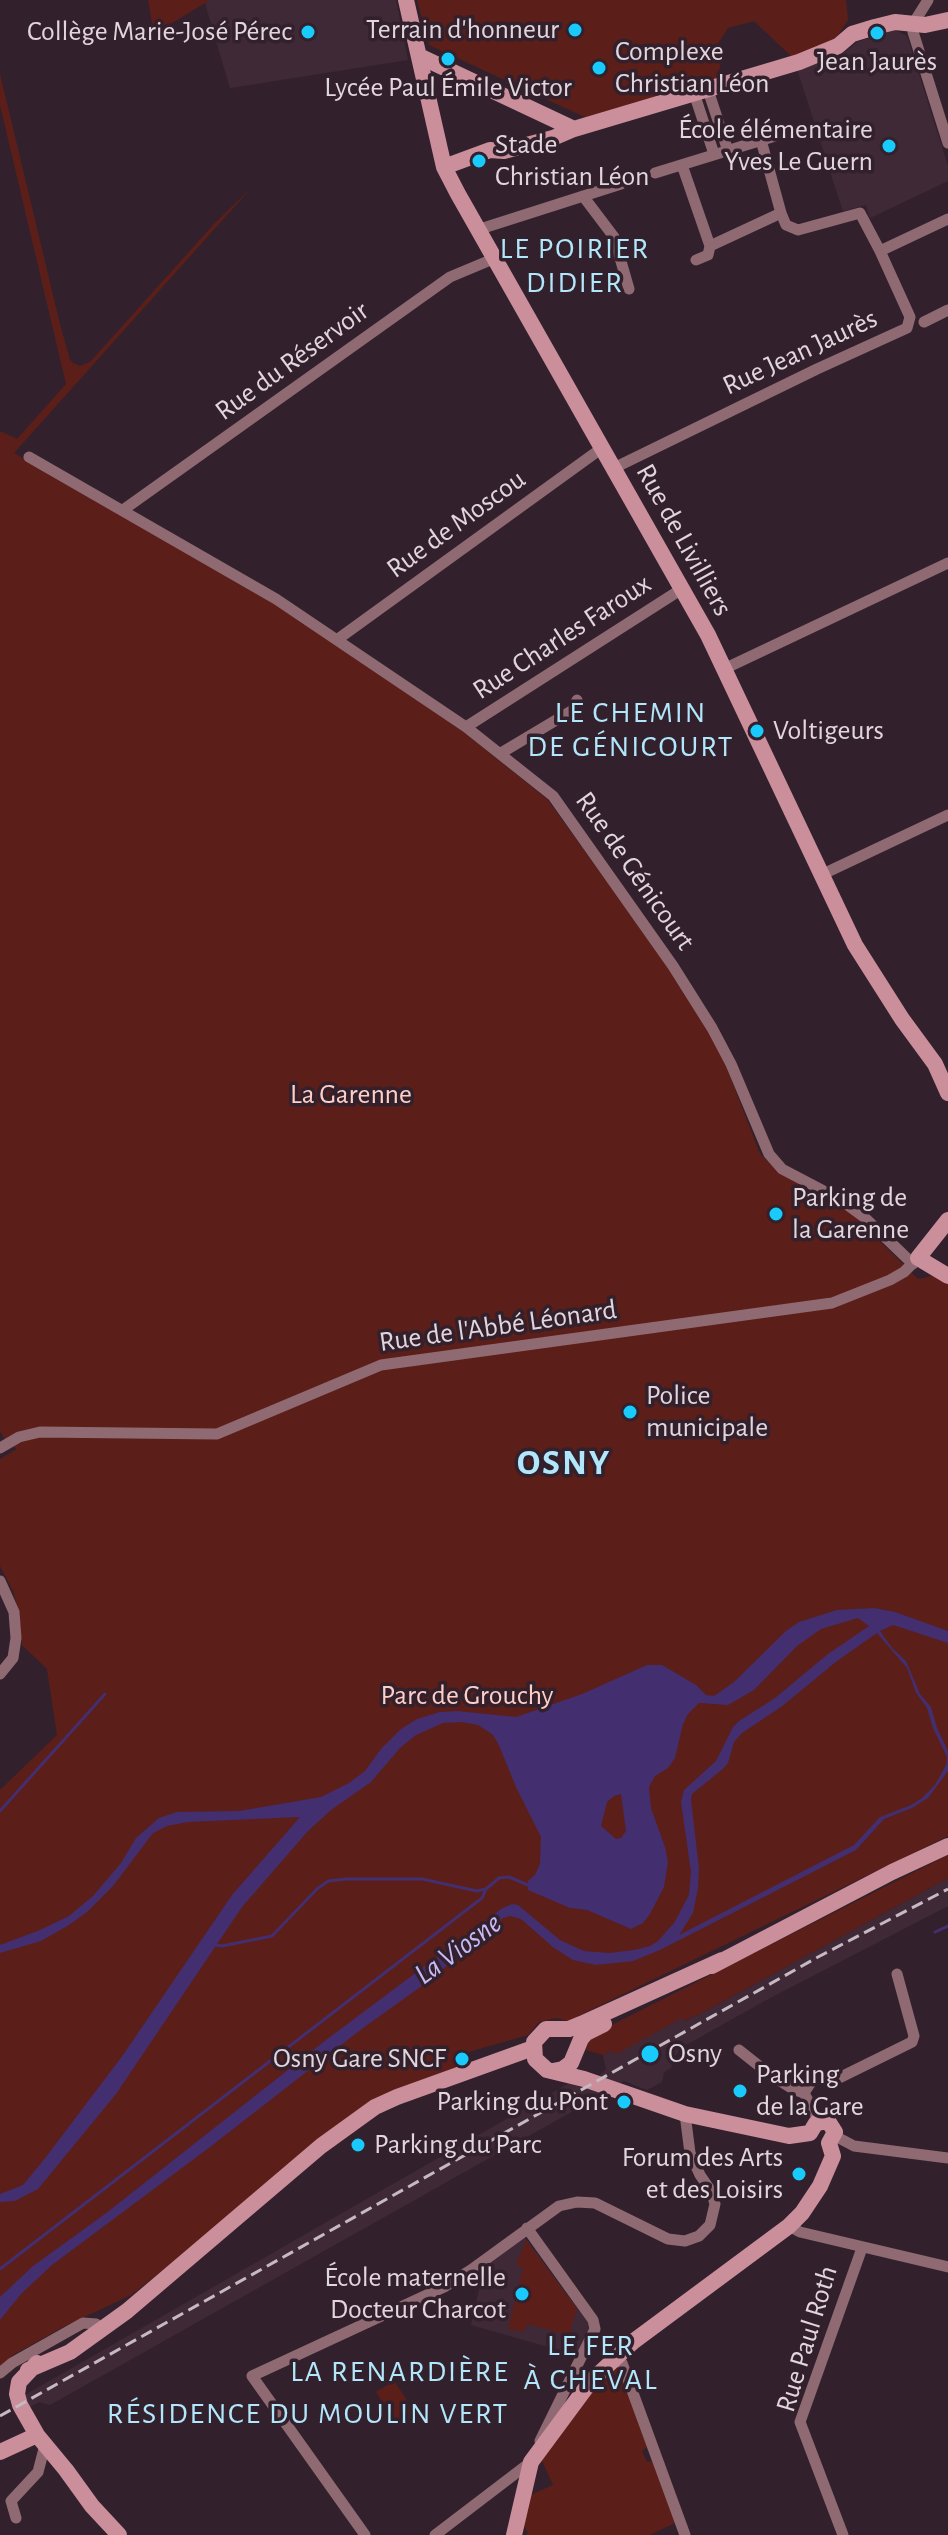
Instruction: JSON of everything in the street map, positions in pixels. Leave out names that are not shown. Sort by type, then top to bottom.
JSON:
[{"type":"street","name":"Rue de Livilliers","points":[[406,0],[444,167],[493,259],[682,586],[855,945],[935,1064],[948,1093]]},
{"type":"street","points":[[928,0],[913,24],[915,39],[947,138]]},
{"type":"street","points":[[444,167],[490,150],[504,151],[553,138],[828,51],[852,34],[895,22],[931,24],[948,20]]},
{"type":"street","points":[[419,56],[574,129]]},
{"type":"street","points":[[701,91],[728,151]]},
{"type":"street","points":[[701,91],[714,154]]},
{"type":"street","points":[[553,138],[554,120]]},
{"type":"street","points":[[655,173],[785,133]]},
{"type":"street","points":[[710,246],[781,213],[761,140]]},
{"type":"street","points":[[682,165],[710,246],[708,255],[696,260]]},
{"type":"street","points":[[477,230],[621,184]]},
{"type":"street","points":[[583,196],[614,237],[629,289]]},
{"type":"street","name":"Rue Jean Jaurès","points":[[614,468],[907,328],[910,317],[860,213],[798,230],[786,225],[781,213]]},
{"type":"street","points":[[880,251],[948,219]]},
{"type":"street","name":"Rue du Réservoir","points":[[123,510],[450,277],[493,259]]},
{"type":"street","points":[[924,322],[948,310]]},
{"type":"street","name":"Rue de Moscou","points":[[338,639],[602,448]]},
{"type":"street","name":"Rue de Génicourt","points":[[29,457],[276,599],[338,639],[466,727],[553,796],[673,966],[712,1028],[731,1064],[769,1154],[782,1169],[841,1200],[915,1261]]},
{"type":"street","points":[[724,669],[948,563]]},
{"type":"street","name":"Rue Charles Faroux","points":[[466,727],[682,586]]},
{"type":"street","points":[[501,753],[573,710],[577,700]]},
{"type":"street","points":[[821,875],[948,815]]},
{"type":"street","points":[[948,1220],[915,1261],[948,1276]]},
{"type":"street","name":"Rue de l'Abbé Léonard","points":[[0,1448],[19,1437],[40,1432],[217,1434],[381,1365],[832,1303],[890,1280],[915,1261]]},
{"type":"street","points":[[0,1581],[16,1620],[15,1652],[11,1663],[0,1674]]},
{"type":"street","points":[[553,2071],[563,2069],[586,2033],[880,1878],[948,1846]]},
{"type":"street","points":[[722,1960],[581,2024],[563,2029],[551,2027],[540,2032],[533,2048],[538,2063],[553,2071],[685,2114],[789,2136],[815,2127]]},
{"type":"street","points":[[897,1974],[914,2036],[912,2042],[841,2077],[813,2079],[807,2084],[804,2093],[815,2127],[813,2140],[818,2144],[832,2140],[854,2146],[948,2158]]},
{"type":"street","points":[[563,2029],[572,2036],[573,2055],[584,2079]]},
{"type":"street","points":[[109,2532],[22,2410],[17,2394],[19,2382],[28,2370],[48,2364],[83,2334],[156,2285],[321,2146],[375,2107],[533,2048]]},
{"type":"street","points":[[739,2050],[768,2073],[804,2093]]},
{"type":"street","points":[[365,2535],[252,2376],[444,2287],[559,2206],[586,2201],[676,2241],[699,2236],[710,2225],[715,2204],[690,2153],[685,2114]]},
{"type":"street","points":[[435,2535],[531,2462],[606,2365],[789,2226],[820,2186],[833,2156],[832,2140]]},
{"type":"street","points":[[789,2226],[800,2232],[862,2248],[948,2267]]},
{"type":"street","points":[[514,2535],[531,2462],[595,2329],[593,2320],[527,2228]]},
{"type":"street","name":"Rue Paul Roth","points":[[843,2535],[800,2422],[862,2248]]},
{"type":"street","points":[[0,2373],[12,2363],[83,2334]]},
{"type":"street","points":[[622,2363],[685,2535]]},
{"type":"street","points":[[0,2452],[41,2440]]},
{"type":"street","points":[[16,2518],[11,2501],[38,2472],[41,2440]]},
{"type":"shaded area","name":"Collège Marie-José Pérec","points":[[210,0],[396,0],[408,60],[230,88],[205,3]]},
{"type":"shaded area","points":[[895,30],[907,36],[948,166],[948,181],[870,218],[866,205],[843,211],[797,69],[841,55],[857,42]]},
{"type":"shaded area","points":[[948,1878],[948,1906],[682,2047],[673,2059],[671,2068],[664,2072],[662,2082],[647,2090],[624,2081],[618,2085],[598,2077],[606,2069],[603,2055],[613,2050],[616,2054],[683,2017],[685,2021],[702,2013]]},
{"type":"shaded area","points":[[571,2082],[605,2093],[50,2405],[39,2402],[28,2408],[25,2395]]},
{"type":"shaded area","name":"École maternelle Docteur Charcot","points":[[524,2236],[588,2323],[589,2330],[577,2355],[471,2325],[485,2264]]},
{"type":"green space","points":[[148,0],[210,0],[154,34]]},
{"type":"green space","name":"Complexe Christian Léon","points":[[417,0],[846,0],[848,20],[834,41],[792,57],[754,21],[728,28],[717,45],[722,58],[717,79],[587,118],[429,45]]},
{"type":"green space","points":[[0,74],[60,324],[73,363],[80,366],[90,362],[214,224],[252,187],[14,453],[289,612],[462,731],[547,799],[667,965],[719,1048],[760,1154],[784,1176],[842,1204],[918,1279],[933,1276],[948,1284],[948,1836],[568,2021],[556,2018],[539,2022],[528,2035],[458,2055],[460,2068],[384,2096],[131,2295],[63,2327],[13,2355],[0,2366],[0,1790],[57,1735],[47,1669],[22,1645],[13,1591],[0,1566],[0,1459],[17,1449],[7,1443],[0,1431],[0,431],[17,439],[66,384],[0,105]]},
{"type":"green space","points":[[948,1855],[948,1878],[702,2013],[684,2021],[682,2018],[615,2055],[613,2050],[603,2055],[586,2050],[590,2036]]},
{"type":"green space","points":[[526,2240],[577,2309],[569,2335],[527,2324],[524,2332],[508,2329],[523,2267],[516,2265]]},
{"type":"green space","points":[[618,2364],[648,2446],[642,2451],[647,2462],[654,2461],[677,2522],[650,2535],[526,2535],[528,2533],[523,2524],[528,2496],[553,2485],[541,2459],[598,2380]]},
{"type":"green space","points":[[394,2381],[416,2414],[398,2426],[376,2392]]},
{"type":"water","name":"La Viosne","points":[[874,1608],[895,1612],[948,1631],[948,1643],[893,1625],[880,1631],[906,1661],[920,1694],[931,1707],[948,1751],[948,1771],[928,1798],[884,1819],[856,1850],[633,1961],[596,1965],[573,1960],[521,1919],[503,1918],[430,1980],[52,2265],[21,2294],[0,2320],[0,2297],[33,2266],[501,1909],[518,1905],[560,1940],[584,1951],[609,1953],[634,1950],[658,1941],[674,1923],[689,1895],[691,1872],[681,1802],[684,1790],[716,1761],[739,1721],[775,1698],[828,1654],[869,1626],[858,1618],[821,1629],[797,1646],[754,1690],[728,1705],[699,1703],[688,1714],[675,1758],[668,1768],[655,1776],[649,1787],[651,1808],[668,1862],[664,1887],[643,1923],[631,1929],[528,1890],[528,1881],[540,1864],[541,1837],[492,1734],[478,1725],[462,1722],[443,1723],[416,1735],[400,1748],[371,1782],[331,1810],[308,1831],[242,1907],[116,2094],[38,2189],[15,2201],[0,2202],[0,2194],[23,2185],[46,2157],[123,2055],[232,1895],[300,1817],[188,1822],[167,1826],[153,1833],[113,1886],[69,1925],[41,1941],[0,1953],[0,1945],[69,1916],[93,1896],[121,1863],[136,1838],[159,1818],[177,1812],[239,1811],[321,1797],[365,1771],[401,1729],[417,1719],[457,1711],[516,1717],[582,1694],[647,1665],[662,1665],[696,1685],[706,1695],[714,1696],[734,1682],[786,1631],[799,1622],[837,1610]],"holes":[[[877,1633],[907,1668],[947,1757],[935,1785],[911,1805],[880,1817],[854,1845],[679,1935],[693,1913],[698,1888],[692,1794],[724,1768],[734,1742],[742,1733]],[[621,1794],[626,1831],[616,1839],[601,1826],[607,1802]]]},
{"type":"waterway","points":[[0,1811],[105,1694]]},
{"type":"waterway","name":"La Viosne","points":[[0,2269],[482,1898],[486,1889],[499,1878],[509,1877],[528,1885]]},
{"type":"waterway","points":[[216,1945],[272,1936],[328,1881],[422,1879],[477,1891],[486,1889]]},
{"type":"waterway","points":[[935,1932],[948,1926]]},
{"type":"railway","points":[[0,2416],[818,1957],[948,1889]]},
{"type":"place","name":"Terrain d'honneur","points":[[575,30]]},
{"type":"place","name":"Collège Marie-José Pérec","points":[[308,32]]},
{"type":"place","name":"Jean Jaurès","points":[[877,33]]},
{"type":"place","name":"Lycée Paul Émile Victor","points":[[448,59]]},
{"type":"place","name":"Complexe Christian Léon","points":[[599,68]]},
{"type":"place","name":"École élémentaire Yves Le Guern","points":[[889,146]]},
{"type":"place","name":"Stade Christian Léon","points":[[479,161]]},
{"type":"place","name":"Voltigeurs","points":[[757,731]]},
{"type":"place","name":"Parking de la Garenne","points":[[776,1214]]},
{"type":"place","name":"Police municipale","points":[[630,1412]]},
{"type":"place","name":"Osny","points":[[650,2054]]},
{"type":"place","name":"Osny Gare SNCF","points":[[462,2059]]},
{"type":"place","name":"Parking de la Gare","points":[[740,2091]]},
{"type":"place","name":"Parking du Pont","points":[[624,2102]]},
{"type":"place","name":"Parking du Parc","points":[[358,2145]]},
{"type":"place","name":"Forum des Arts et des Loisirs","points":[[799,2174]]},
{"type":"place","name":"École maternelle Docteur Charcot","points":[[522,2294]]},
{"type":"district","name":"LE POIRIER DIDIER","points":[[575,266]]},
{"type":"district","name":"LE CHEMIN DE GÉNICOURT","points":[[631,730]]},
{"type":"district","name":"OSNY","points":[[564,1463]]},
{"type":"district","name":"LE FER À CHEVAL","points":[[591,2363]]},
{"type":"district","name":"LA RENARDIÈRE","points":[[400,2372]]},
{"type":"district","name":"RÉSIDENCE DU MOULIN VERT","points":[[308,2414]]},
{"type":"park label","name":"La Garenne","points":[[351,1095]]},
{"type":"park label","name":"Parc de Grouchy","points":[[467,1696]]}]
